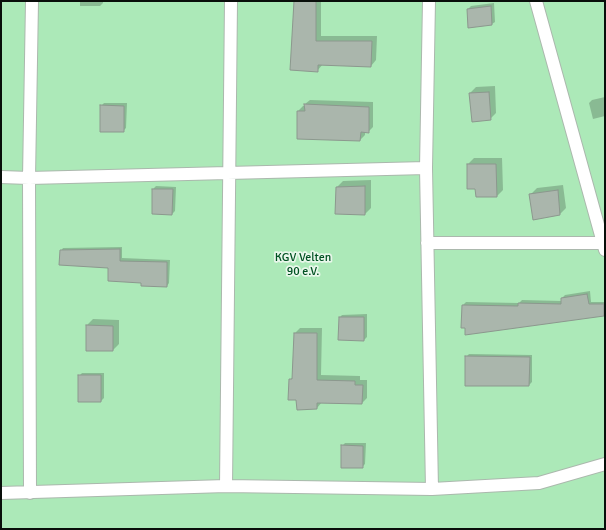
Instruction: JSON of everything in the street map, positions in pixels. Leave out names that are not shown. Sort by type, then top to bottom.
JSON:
[{"type":"lane","points":[[30,493],[30,178],[32,1]]},
{"type":"lane","points":[[226,486],[231,1]]},
{"type":"lane","points":[[429,1],[426,168],[432,489]]},
{"type":"lane","points":[[427,243],[604,247],[536,1]]},
{"type":"lane","points":[[1,177],[30,178],[426,168]]},
{"type":"lane","points":[[1,493],[226,486],[432,489],[539,483],[605,464]]},
{"type":"green space","name":"KGV Velten 90 e.V.","points":[[1,1],[605,1],[605,529],[1,529]]},
{"type":"building","points":[[294,1],[316,1],[316,41],[372,41],[371,67],[318,65],[318,72],[290,70]]},
{"type":"building","points":[[491,6],[492,25],[468,28],[467,9]]},
{"type":"building","points":[[489,92],[491,120],[472,122],[469,93]]},
{"type":"building","points":[[304,104],[369,107],[369,133],[361,132],[360,141],[297,139],[297,111],[305,111]]},
{"type":"building","points":[[100,105],[124,106],[124,132],[100,132]]},
{"type":"building","points":[[467,164],[496,164],[497,197],[476,197],[475,189],[467,189]]},
{"type":"building","points":[[365,186],[365,215],[335,214],[336,187]]},
{"type":"building","points":[[152,189],[173,189],[172,215],[152,214]]},
{"type":"building","points":[[558,190],[560,215],[533,220],[529,194]]},
{"type":"building","points":[[120,249],[120,261],[167,262],[167,287],[141,286],[141,283],[108,281],[108,268],[59,265],[60,250]]},
{"type":"building","points":[[587,294],[589,304],[604,304],[604,316],[465,335],[465,328],[461,328],[462,305],[518,306],[518,303],[561,304],[561,298]]},
{"type":"building","points":[[339,317],[364,317],[364,341],[338,340]]},
{"type":"building","points":[[86,325],[113,326],[113,351],[86,351]]},
{"type":"building","points":[[294,333],[317,333],[317,380],[355,381],[355,385],[363,385],[362,404],[317,403],[317,409],[297,410],[296,400],[288,400],[289,379],[292,379]]},
{"type":"building","points":[[465,356],[530,357],[529,386],[465,386]]},
{"type":"building","points":[[78,375],[101,375],[101,402],[78,402]]},
{"type":"building","points":[[341,445],[363,446],[363,468],[341,468]]}]
